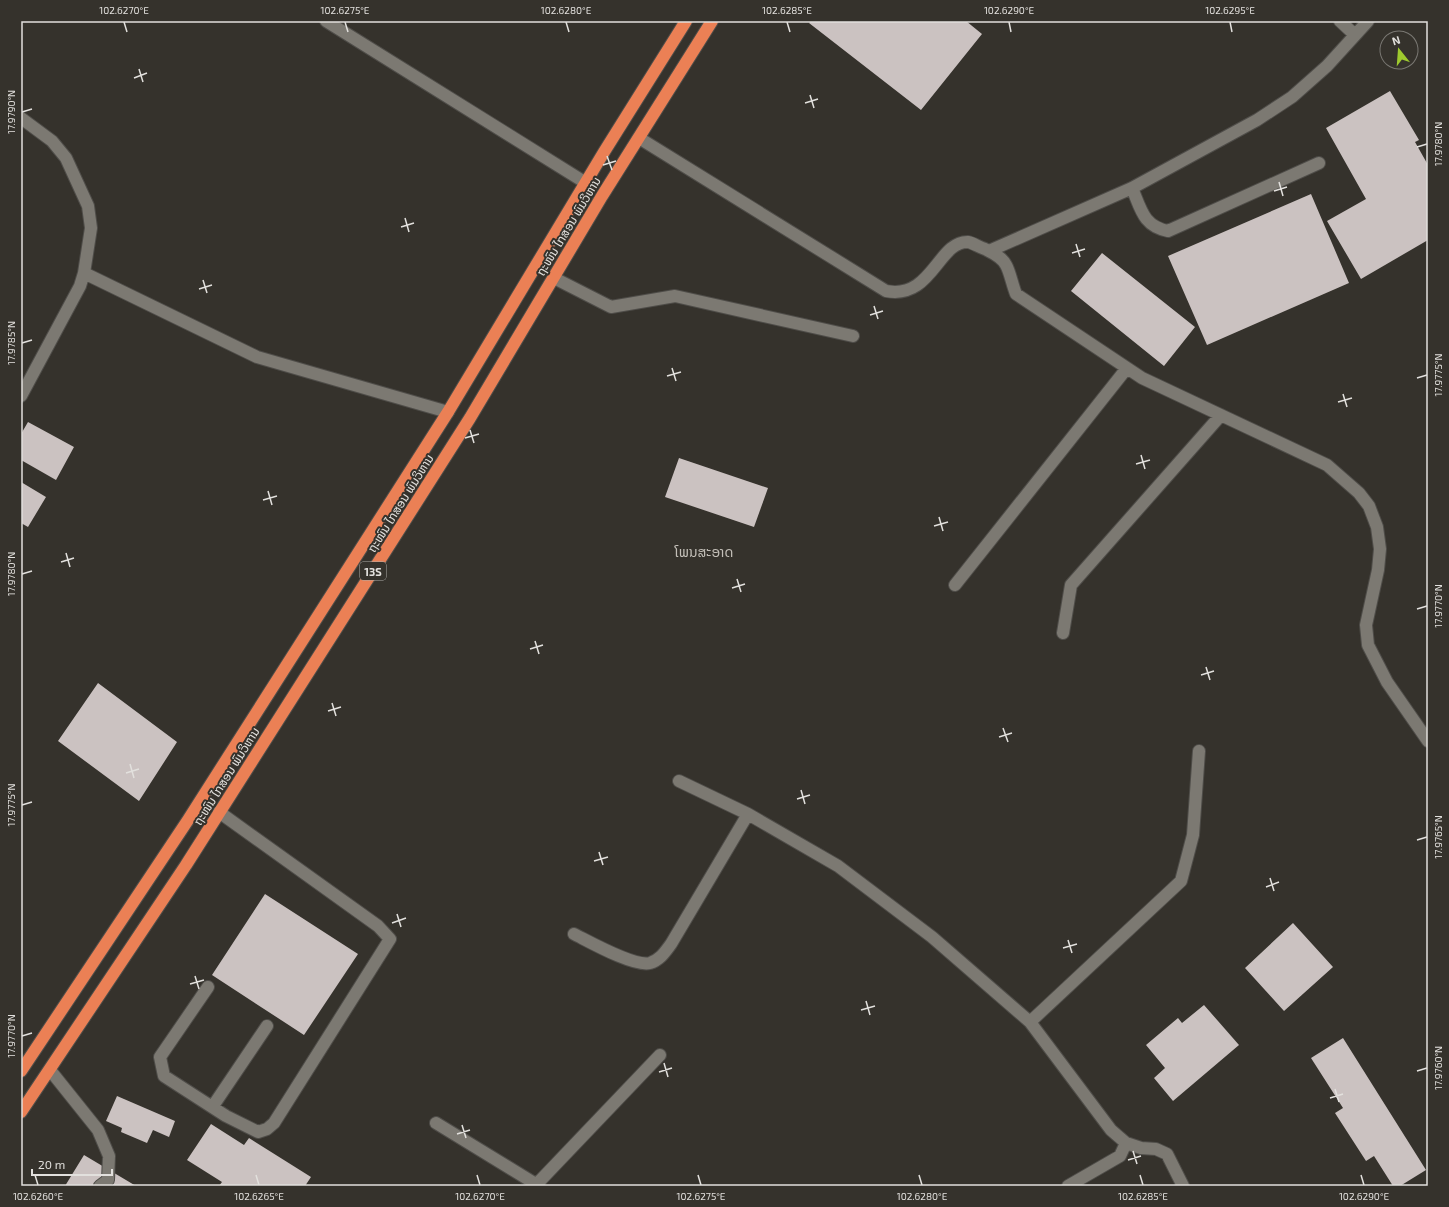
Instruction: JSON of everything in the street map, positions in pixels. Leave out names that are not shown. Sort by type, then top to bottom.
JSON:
[{"type":"highway","name":"ຖະໜົນ ໄກສອນ ພົມວິຫານ","points":[[21,1070],[188,820],[448,412],[686,21]]},
{"type":"highway","name":"ຖະໜົນ ໄກສອນ ພົມວິຫານ","points":[[21,1112],[219,812],[470,418],[639,138],[712,21]]},
{"type":"street","points":[[326,21],[586,183]]},
{"type":"street","points":[[1340,21],[1355,35]]},
{"type":"street","points":[[989,251],[1132,188],[1257,120],[1292,97],[1327,66],[1368,21]]},
{"type":"street","points":[[21,118],[52,141],[66,158],[88,206],[91,228],[84,273],[80,286],[21,396]]},
{"type":"street","points":[[639,138],[886,291],[896,293],[916,287],[952,248],[962,243],[974,244],[989,251],[1001,258],[1007,266],[1011,283],[1016,294],[1142,378],[1327,466],[1359,493],[1369,506],[1377,527],[1380,549],[1378,570],[1366,625],[1368,645],[1387,682],[1428,741]]},
{"type":"street","points":[[1132,188],[1148,222],[1157,229],[1168,231],[1318,163]]},
{"type":"street","points":[[84,273],[257,357],[448,412]]},
{"type":"street","points":[[554,278],[611,307],[676,296],[853,336]]},
{"type":"street","points":[[955,585],[1127,368]]},
{"type":"street","points":[[1063,632],[1071,585],[1221,415]]},
{"type":"street","points":[[1030,1022],[1180,881],[1193,835],[1199,751]]},
{"type":"street","points":[[679,781],[748,814],[838,866],[932,937],[1030,1022],[1112,1130],[1126,1144],[1141,1148],[1156,1149],[1167,1154],[1183,1186]]},
{"type":"street","points":[[208,987],[160,1057],[164,1076],[213,1106],[226,1116],[258,1132],[267,1129],[274,1123],[390,939],[378,926],[219,812]]},
{"type":"street","points":[[574,934],[630,960],[649,963],[661,957],[671,944],[748,814]]},
{"type":"street","points":[[213,1106],[267,1026]]},
{"type":"street","points":[[436,1123],[537,1185],[660,1055]]},
{"type":"street","points":[[50,1070],[98,1130],[110,1156],[108,1180],[100,1186]]},
{"type":"street","points":[[1068,1186],[1120,1156],[1126,1144]]},
{"type":"building","points":[[811,21],[966,21],[982,34],[921,110],[809,23]]},
{"type":"building","points":[[1390,91],[1419,140],[1415,142],[1428,165],[1428,240],[1361,279],[1327,221],[1366,199],[1326,128]]},
{"type":"building","points":[[1311,194],[1349,283],[1207,345],[1168,256]]},
{"type":"building","points":[[1102,253],[1195,327],[1164,366],[1071,291]]},
{"type":"building","points":[[28,422],[74,447],[56,480],[21,460],[21,434]]},
{"type":"building","points":[[679,458],[768,488],[754,527],[665,497]]},
{"type":"building","points":[[21,482],[46,497],[28,527],[21,523]]},
{"type":"building","points":[[98,683],[177,742],[139,801],[58,741]]},
{"type":"building","points":[[265,894],[358,954],[304,1035],[212,975]]},
{"type":"building","points":[[1293,923],[1333,967],[1284,1011],[1245,968]]},
{"type":"building","points":[[1204,1005],[1239,1045],[1173,1101],[1154,1078],[1165,1068],[1146,1045],[1178,1018],[1182,1023]]},
{"type":"building","points":[[1343,1038],[1426,1170],[1400,1186],[1393,1186],[1374,1156],[1366,1161],[1335,1113],[1343,1108],[1311,1058]]},
{"type":"building","points":[[117,1096],[175,1121],[169,1137],[153,1130],[147,1143],[121,1132],[122,1128],[106,1121]]},
{"type":"building","points":[[211,1124],[244,1145],[249,1138],[311,1177],[305,1186],[219,1186],[222,1182],[187,1160]]},
{"type":"building","points":[[84,1155],[136,1186],[65,1186]]},
{"type":"district","name":"ໂພນສະອາດ","points":[[704,551]]}]
